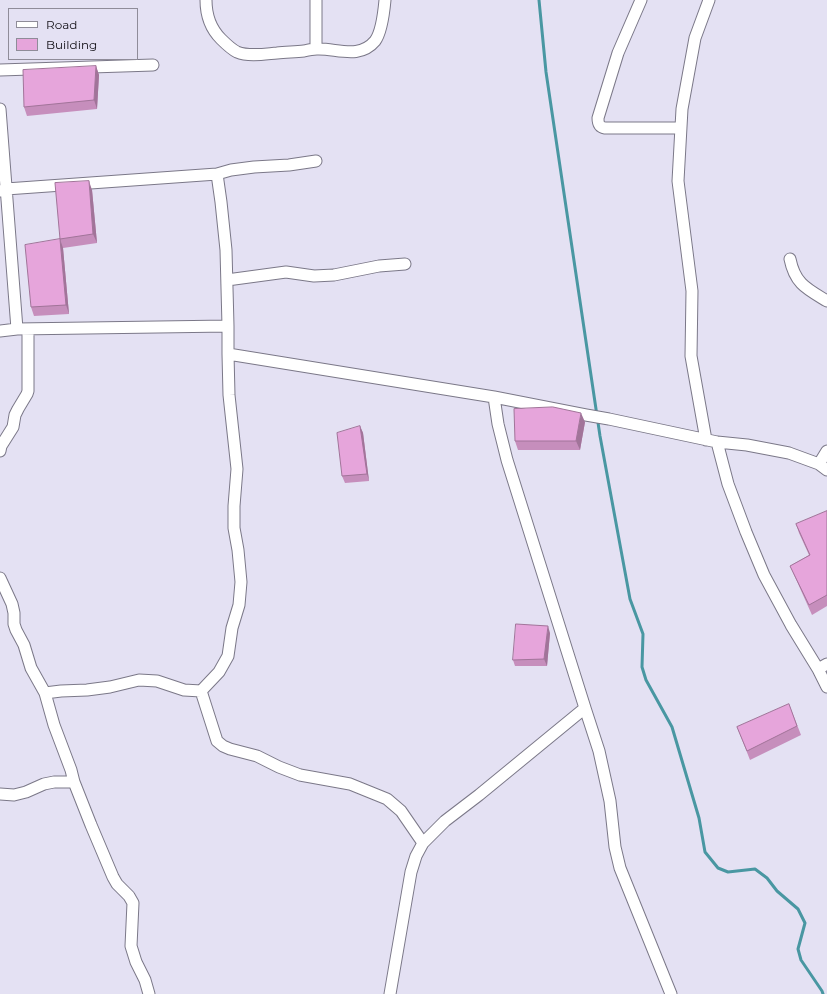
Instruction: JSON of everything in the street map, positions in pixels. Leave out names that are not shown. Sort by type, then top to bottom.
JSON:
[{"type":"street","points":[[206,0],[208,19],[216,34],[227,46],[238,53],[250,55],[316,49],[357,52],[367,48],[375,42],[379,35],[385,0]]},
{"type":"street","points":[[316,0],[316,49]]},
{"type":"street","points":[[641,0],[618,53],[598,118],[598,124],[602,128],[681,128]]},
{"type":"street","points":[[709,0],[695,38],[682,109],[678,180],[692,291],[691,356],[712,441],[746,532],[764,574],[791,625],[822,666],[827,686]]},
{"type":"street","points":[[0,70],[152,65]]},
{"type":"street","points":[[0,109],[3,190],[23,329],[28,394],[15,415],[13,427],[1,446],[0,451]]},
{"type":"street","points":[[3,190],[217,174],[231,170],[316,161]]},
{"type":"street","points":[[45,693],[110,687],[139,680],[157,681],[184,690],[201,691],[219,672],[228,656],[232,628],[239,605],[241,582],[234,528],[237,469],[229,395],[226,250],[217,174]]},
{"type":"street","points":[[790,259],[796,277],[802,284],[827,301]]},
{"type":"street","points":[[227,280],[286,272],[314,276],[334,275],[379,266],[405,264]]},
{"type":"street","points":[[0,331],[23,329],[228,326]]},
{"type":"street","points":[[228,354],[494,396],[712,441],[748,445],[789,453],[823,467],[827,451]]},
{"type":"street","points":[[494,396],[498,424],[507,460],[599,751],[610,801],[615,848],[620,868],[671,994]]},
{"type":"street","points":[[0,578],[12,604],[16,630],[24,645],[33,672],[45,693],[54,725],[91,825],[113,877],[117,884],[129,896],[133,904],[131,946],[149,994]]},
{"type":"street","points":[[201,691],[217,741],[223,746],[257,756],[300,775],[350,784],[387,798],[401,811],[423,843]]},
{"type":"street","points":[[390,994],[411,872],[416,856],[423,843],[445,821],[585,708]]},
{"type":"street","points":[[0,794],[14,795],[26,792],[44,784],[54,782],[74,782]]},
{"type":"building","points":[[96,66],[94,100],[24,107],[23,70]]},
{"type":"building","points":[[89,181],[93,234],[60,239],[55,183]]},
{"type":"building","points":[[60,239],[66,305],[31,307],[25,245]]},
{"type":"building","points":[[553,407],[581,413],[576,441],[515,441],[514,409]]},
{"type":"building","points":[[360,426],[367,474],[342,476],[337,433]]},
{"type":"building","points":[[827,511],[827,595],[809,605],[790,566],[810,555],[796,524]]},
{"type":"building","points":[[516,624],[548,626],[544,659],[513,660]]},
{"type":"building","points":[[789,704],[797,726],[747,751],[737,727]]},
{"type":"waterway","points":[[539,0],[546,72],[600,436],[630,599],[643,634],[642,667],[646,680],[672,727],[699,818],[705,852],[718,868],[728,872],[755,869],[767,878],[777,891],[798,909],[805,923],[798,949],[801,960],[823,994]]}]
